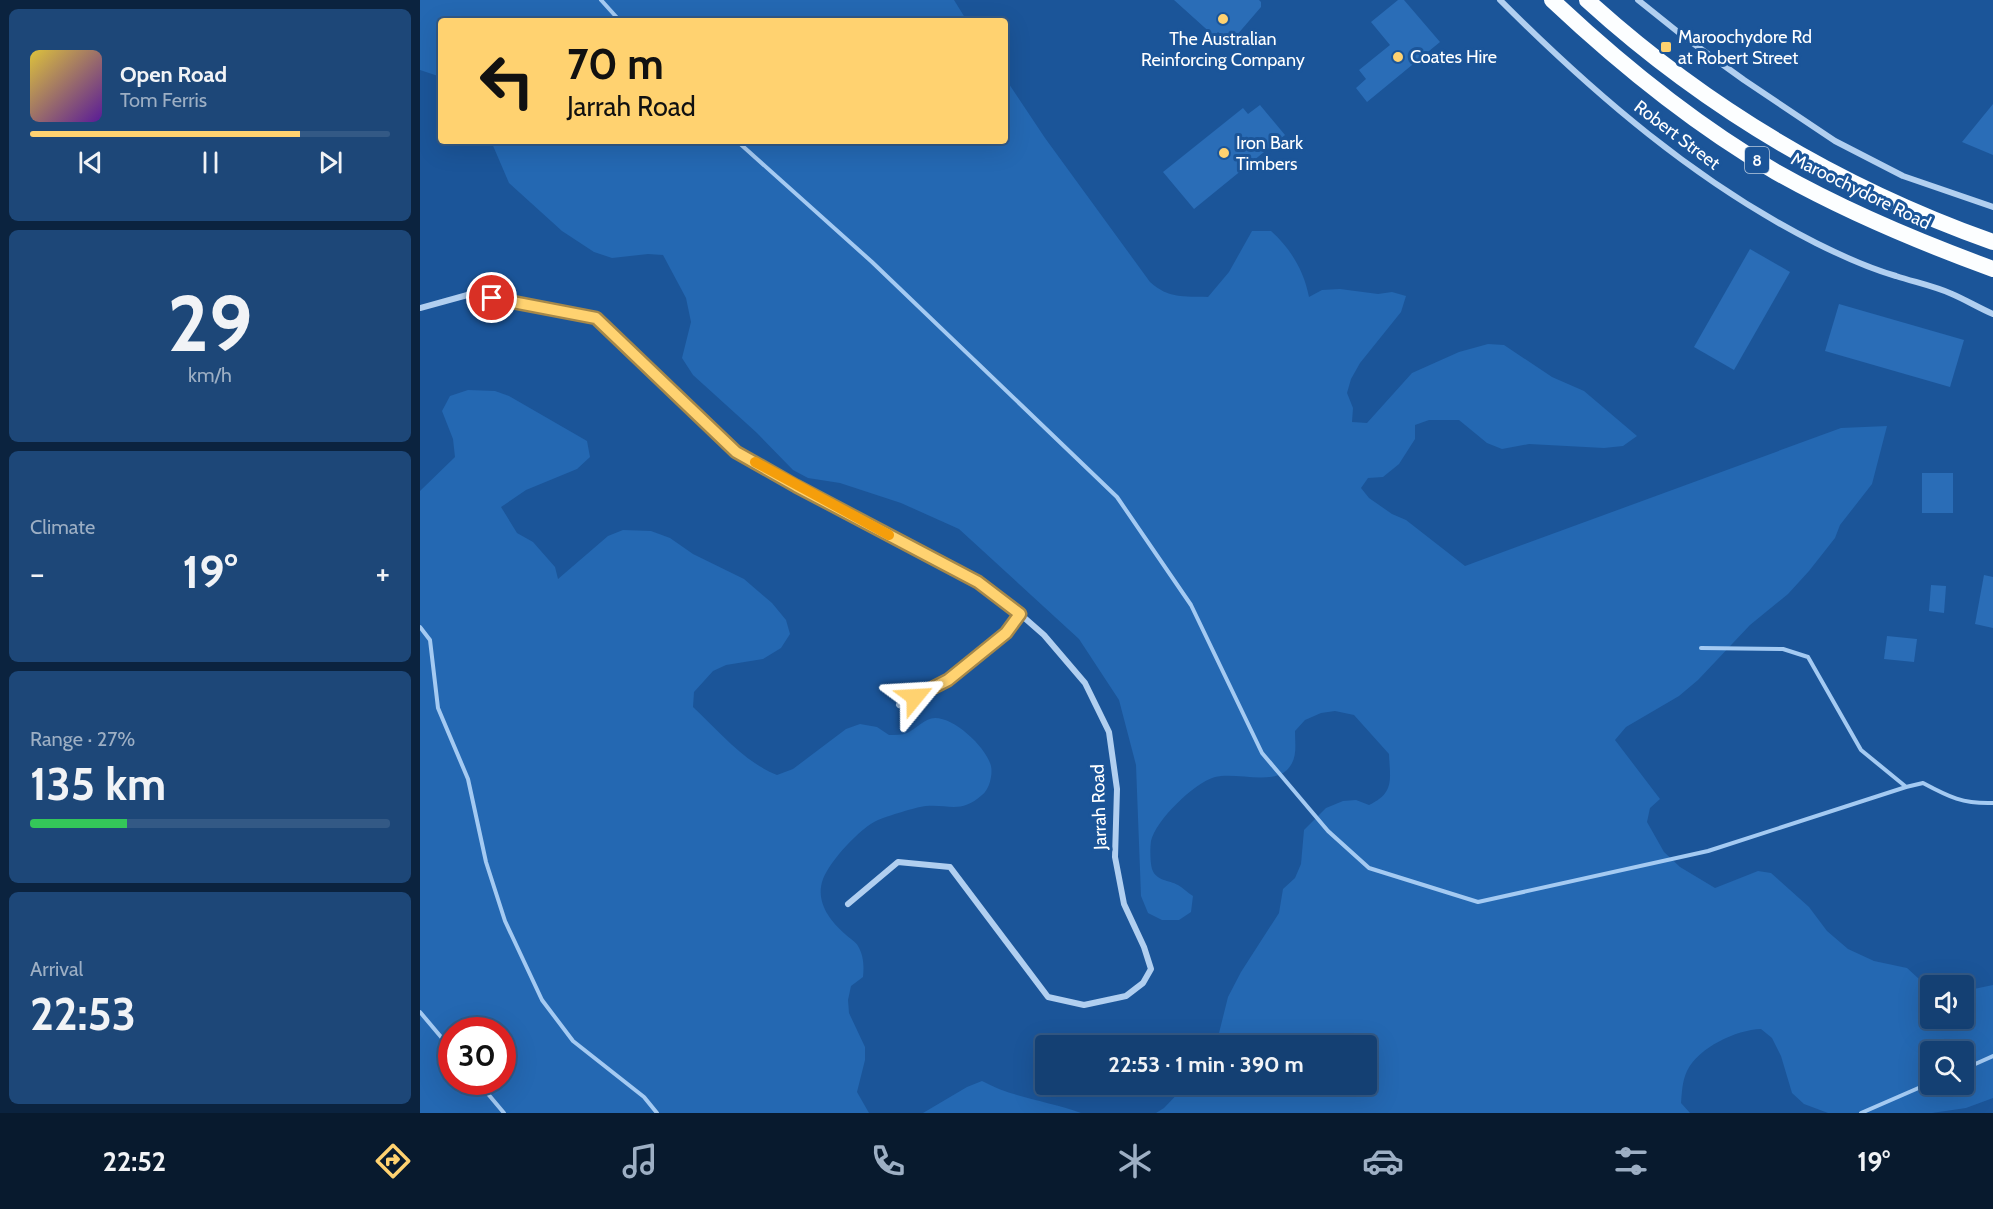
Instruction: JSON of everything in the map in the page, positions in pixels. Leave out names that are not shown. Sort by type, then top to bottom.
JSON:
[{"type":"highway","name":"Maroochydore Road","points":[[1552,0],[1657,91],[1732,144],[1776,171],[1889,228],[1932,247],[1993,269]]},
{"type":"highway","name":"Maroochydore Road","points":[[1587,0],[1662,64],[1718,105],[1776,142],[1884,199],[1993,243]]},
{"type":"street","name":"Robert Street","points":[[1500,0],[1560,59],[1625,115],[1703,175],[1741,200],[1816,243],[1859,263],[1951,294],[1993,314]]},
{"type":"street","points":[[1638,0],[1744,80],[1835,141],[1903,176],[1993,207]]},
{"type":"street","name":"Jarrah Road","points":[[420,308],[471,294],[596,318],[736,452],[978,582],[1044,635],[1085,682],[1109,732],[1117,789],[1115,857],[1124,904],[1152,969],[1143,983],[1126,996],[1084,1005],[1048,997],[950,867],[898,862],[848,904]]},
{"type":"street","points":[[899,705],[948,680],[1006,633],[1020,614]]},
{"type":"shaded area","points":[[420,0],[954,0],[965,18],[438,18],[438,76],[420,70]]},
{"type":"shaded area","points":[[1008,82],[1045,138],[1150,282],[1164,291],[1184,296],[1208,297],[1229,272],[1252,231],[1271,231],[1296,261],[1309,297],[1322,290],[1340,289],[1378,294],[1392,292],[1406,296],[1401,312],[1360,363],[1351,379],[1347,393],[1353,408],[1352,422],[1367,423],[1412,373],[1459,352],[1488,344],[1504,345],[1552,377],[1584,391],[1637,436],[1623,446],[1604,448],[1529,444],[1502,449],[1487,443],[1459,420],[1429,420],[1415,425],[1415,439],[1399,464],[1383,477],[1368,478],[1361,488],[1369,498],[1392,514],[1406,520],[1465,566],[1841,428],[1887,426],[1872,484],[1840,525],[1835,538],[1809,571],[1788,594],[1750,625],[1698,680],[1679,696],[1626,727],[1615,740],[1660,799],[1650,808],[1647,822],[1664,852],[1680,867],[1715,888],[1758,871],[1771,873],[1809,907],[1827,931],[1848,949],[1874,961],[1907,968],[1920,980],[1920,1029],[1974,1029],[1974,989],[1993,985],[1993,1098],[1966,1108],[1932,1113],[1828,1113],[1804,1104],[1792,1093],[1781,1056],[1772,1038],[1761,1029],[1719,1041],[1700,1054],[1693,1062],[1684,1079],[1681,1103],[1690,1113],[1156,1113],[1176,1095],[1377,1095],[1377,1035],[1218,1035],[1228,997],[1241,972],[1279,913],[1283,889],[1295,878],[1301,864],[1304,830],[1326,808],[1343,801],[1356,800],[1369,805],[1383,795],[1389,784],[1389,754],[1354,715],[1335,711],[1321,713],[1305,720],[1295,731],[1295,752],[1291,766],[1287,770],[1272,777],[1223,776],[1206,781],[1187,794],[1168,813],[1154,832],[1150,847],[1154,873],[1178,885],[1193,896],[1191,912],[1179,920],[1162,920],[1148,913],[1141,896],[1136,765],[1119,700],[1079,639],[959,529],[901,503],[840,483],[808,478],[793,470],[757,433],[693,375],[682,358],[691,322],[686,298],[663,255],[648,254],[612,258],[594,252],[562,231],[509,183],[492,144],[1008,144]]},
{"type":"shaded area","points":[[468,390],[495,391],[509,396],[587,441],[590,457],[577,469],[526,490],[501,507],[517,533],[533,542],[555,567],[558,579],[608,536],[623,530],[651,531],[670,538],[693,554],[744,579],[772,603],[786,620],[790,634],[781,648],[763,659],[726,665],[713,671],[694,692],[693,707],[732,745],[765,769],[777,775],[793,769],[846,729],[860,724],[877,727],[889,735],[901,735],[935,718],[943,719],[960,728],[976,742],[988,758],[991,766],[990,782],[987,790],[975,801],[955,807],[921,807],[878,820],[846,846],[823,879],[821,895],[825,910],[839,929],[857,944],[862,958],[863,977],[851,986],[848,1000],[849,1013],[865,1047],[865,1060],[857,1092],[869,1113],[420,1113],[420,491],[455,457],[453,439],[442,411],[450,396]]},
{"type":"shaded area","points":[[982,1081],[1006,1091],[1081,1113],[923,1113],[967,1087]]},
{"type":"building","name":"The Australian Reinforcing Company","points":[[1174,0],[1259,0],[1261,7],[1230,43],[1218,32],[1214,36]]},
{"type":"building","name":"Coates Hire","points":[[1398,0],[1404,0],[1440,42],[1367,102],[1356,88],[1366,79],[1359,70],[1390,45],[1371,22]]},
{"type":"building","points":[[1993,104],[1993,155],[1962,142]]},
{"type":"building","name":"Iron Bark Timbers","points":[[1260,105],[1285,135],[1194,209],[1163,172],[1243,108],[1248,114]]},
{"type":"building","points":[[1750,249],[1790,272],[1734,370],[1694,347]]},
{"type":"building","points":[[1839,304],[1964,340],[1950,387],[1825,351]]},
{"type":"building","points":[[1922,473],[1953,473],[1953,513],[1922,513]]},
{"type":"building","points":[[1984,575],[1993,577],[1993,628],[1975,624]]},
{"type":"building","points":[[1931,585],[1946,586],[1944,613],[1929,611]]},
{"type":"building","points":[[1887,636],[1917,639],[1914,662],[1884,659]]},
{"type":"waterway","points":[[601,0],[617,18]]},
{"type":"waterway","points":[[740,144],[872,262],[1117,497],[1191,605],[1262,753],[1328,831],[1369,868],[1478,902],[1708,851],[1923,783],[1956,799],[1993,803]]},
{"type":"waterway","points":[[420,627],[430,640],[438,708],[468,779],[486,862],[505,921],[542,1000],[573,1041],[644,1097],[657,1113]]},
{"type":"waterway","points":[[1701,648],[1783,649],[1808,657],[1861,750],[1905,786]]},
{"type":"waterway","points":[[420,1012],[438,1033]]},
{"type":"waterway","points":[[1974,1065],[1993,1056]]},
{"type":"waterway","points":[[1861,1113],[1920,1087]]},
{"type":"waterway","points":[[489,1095],[504,1113]]},
{"type":"slow traffic","points":[[755,462],[889,535]]},
{"type":"place","name":"The Australian Reinforcing Company","points":[[1223,19]]},
{"type":"place","name":"Maroochydore Rd at Robert Street","points":[[1666,47]]},
{"type":"place","name":"Coates Hire","points":[[1398,57]]},
{"type":"place","name":"Iron Bark Timbers","points":[[1224,153]]},
{"type":"route","points":[[492,298],[596,318],[736,452],[978,582],[1020,614],[1006,633],[948,680],[915,697]]}]
